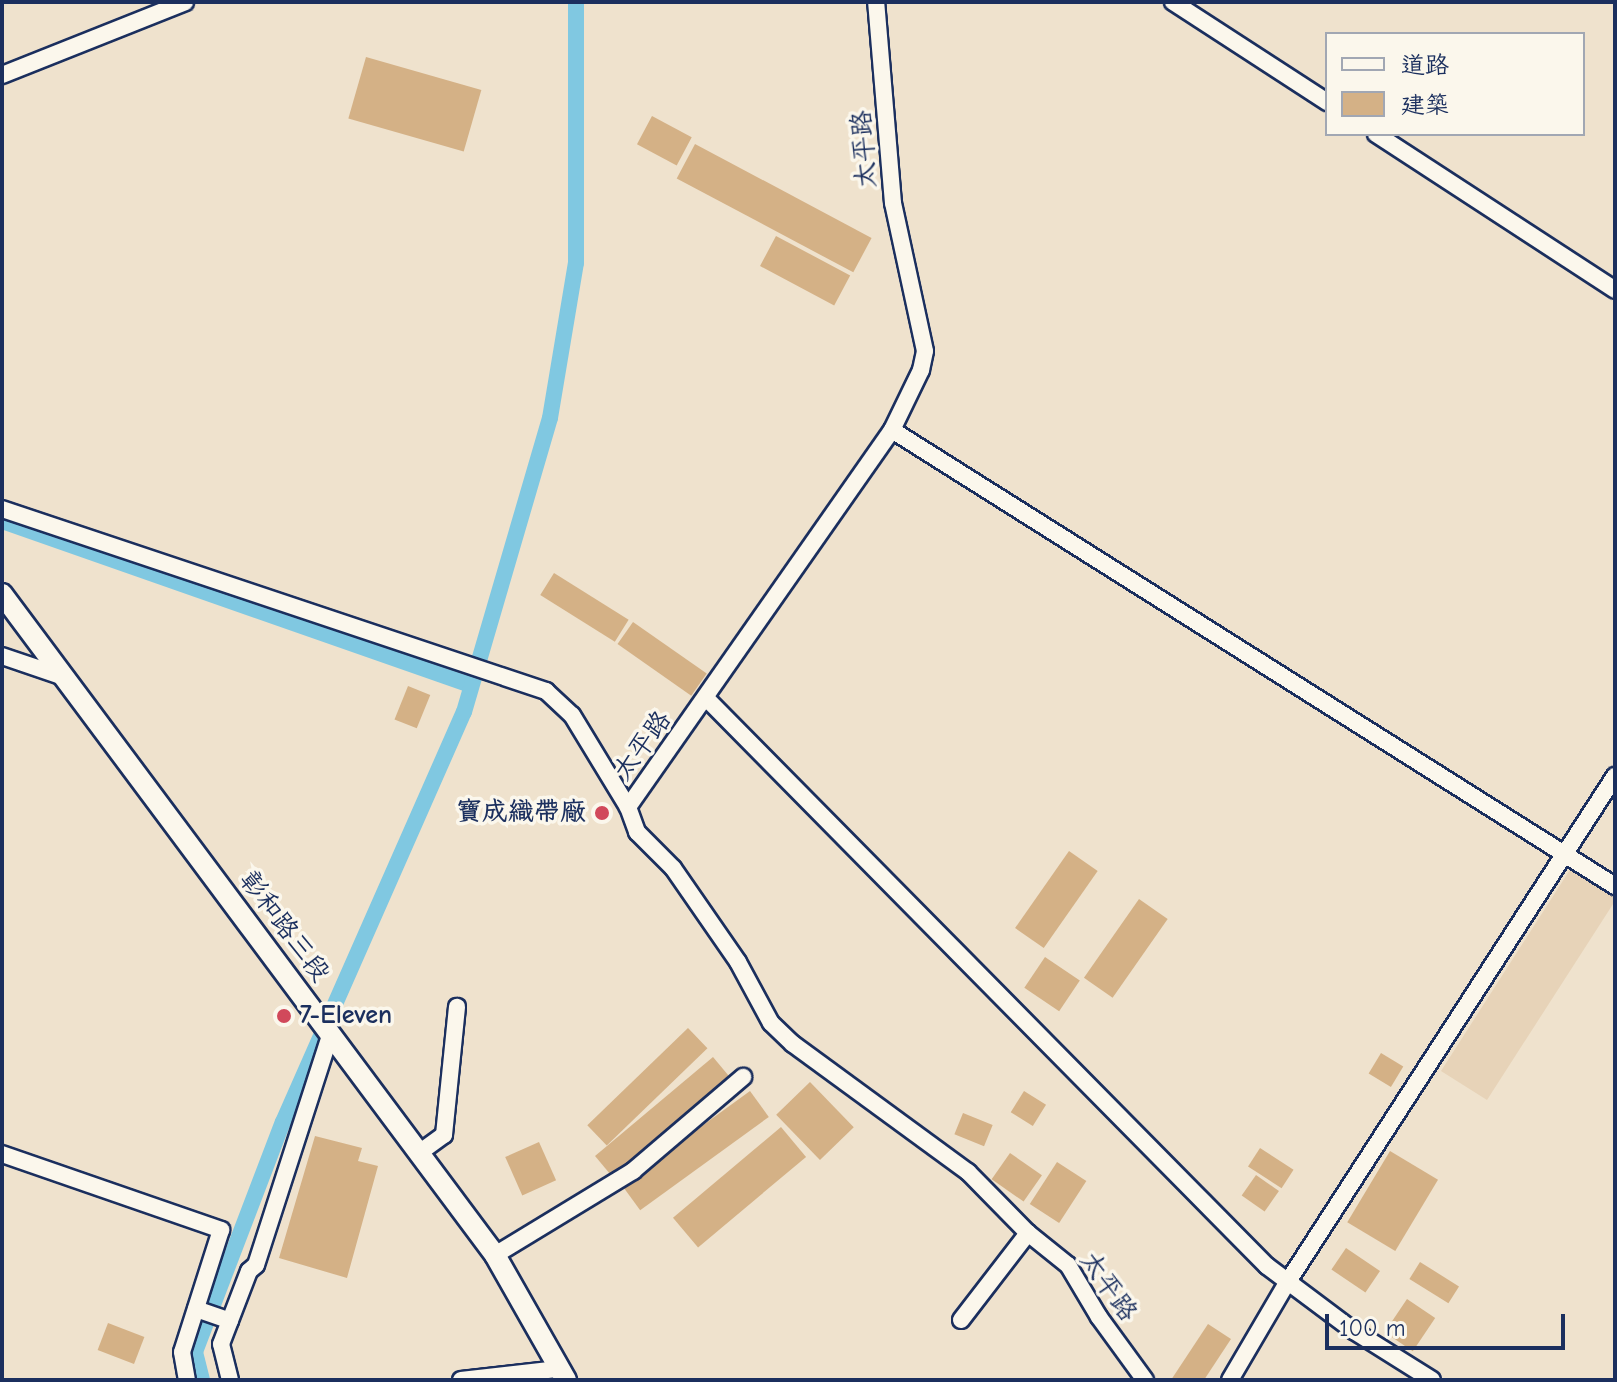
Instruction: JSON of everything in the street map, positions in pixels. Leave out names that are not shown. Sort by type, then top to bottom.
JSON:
[{"type":"main road","name":"彰和路三段","points":[[2,594],[495,1255],[562,1374]]},
{"type":"street","points":[[2,75],[185,2]]},
{"type":"street","name":"太平路","points":[[876,2],[893,203],[925,351],[921,370],[892,430],[707,699],[628,807],[637,832],[673,868],[738,962],[771,1023],[793,1044],[968,1172],[1028,1233],[1068,1265],[1099,1317],[1145,1380]]},
{"type":"street","points":[[1173,2],[1325,101]]},
{"type":"street","points":[[1379,136],[1615,290]]},
{"type":"street","points":[[892,430],[1615,886]]},
{"type":"street","points":[[2,509],[546,691],[572,715],[628,807]]},
{"type":"street","points":[[2,656],[64,677]]},
{"type":"street","points":[[707,699],[1287,1283],[1432,1380]]},
{"type":"street","points":[[1230,1380],[1287,1283],[1615,776]]},
{"type":"street","points":[[419,1153],[444,1135],[457,1007]]},
{"type":"street","points":[[230,1380],[221,1344],[249,1271],[256,1265],[331,1033]]},
{"type":"street","points":[[495,1255],[633,1171],[743,1077]]},
{"type":"street","points":[[2,1154],[221,1230],[182,1352],[187,1380]]},
{"type":"street","points":[[961,1320],[1028,1233]]},
{"type":"street","points":[[196,1309],[230,1321]]},
{"type":"street","points":[[461,1380],[562,1374]]},
{"type":"shaded area","points":[[1573,865],[1615,892],[1615,901],[1487,1100],[1441,1071]]},
{"type":"building","points":[[366,57],[481,90],[464,152],[348,119]]},
{"type":"building","points":[[652,116],[692,137],[677,165],[637,144]]},
{"type":"building","points":[[695,144],[872,238],[853,272],[677,178]]},
{"type":"building","points":[[776,236],[850,275],[834,305],[760,266]]},
{"type":"building","points":[[554,573],[629,620],[615,642],[540,595]]},
{"type":"building","points":[[633,622],[707,674],[691,696],[618,644]]},
{"type":"building","points":[[408,686],[430,695],[417,728],[395,719]]},
{"type":"building","points":[[1069,851],[1098,871],[1044,948],[1015,928]]},
{"type":"building","points":[[1139,899],[1168,919],[1113,998],[1084,978]]},
{"type":"building","points":[[1045,957],[1080,980],[1059,1011],[1024,988]]},
{"type":"building","points":[[688,1028],[707,1048],[607,1145],[587,1125]]},
{"type":"building","points":[[1381,1053],[1403,1066],[1391,1087],[1369,1074]]},
{"type":"building","points":[[713,1057],[730,1077],[612,1176],[595,1156]]},
{"type":"building","points":[[810,1082],[854,1127],[820,1160],[776,1115]]},
{"type":"building","points":[[750,1091],[769,1117],[640,1210],[621,1184]]},
{"type":"building","points":[[1024,1091],[1046,1105],[1033,1126],[1011,1112]]},
{"type":"building","points":[[963,1113],[993,1125],[984,1146],[954,1134]]},
{"type":"building","points":[[781,1127],[806,1157],[698,1248],[673,1218]]},
{"type":"building","points":[[315,1136],[362,1148],[358,1161],[378,1166],[347,1278],[279,1258]]},
{"type":"building","points":[[539,1142],[556,1180],[522,1195],[505,1157]]},
{"type":"building","points":[[1260,1148],[1294,1170],[1282,1188],[1248,1166]]},
{"type":"building","points":[[1390,1151],[1438,1180],[1395,1251],[1347,1222]]},
{"type":"building","points":[[1010,1153],[1042,1175],[1024,1202],[992,1179]]},
{"type":"building","points":[[1057,1162],[1086,1181],[1059,1223],[1030,1204]]},
{"type":"building","points":[[1256,1175],[1279,1191],[1265,1212],[1242,1195]]},
{"type":"building","points":[[1346,1248],[1380,1271],[1365,1292],[1331,1270]]},
{"type":"building","points":[[1420,1262],[1459,1286],[1448,1303],[1409,1279]]},
{"type":"building","points":[[1407,1299],[1435,1318],[1413,1351],[1385,1332]]},
{"type":"building","points":[[108,1323],[144,1337],[134,1364],[98,1350]]},
{"type":"building","points":[[1208,1324],[1231,1339],[1204,1380],[1171,1380]]},
{"type":"waterway","points":[[202,1380],[195,1352],[283,1122],[464,712],[550,418],[576,263],[576,2]]},
{"type":"waterway","points":[[2,521],[471,685]]},
{"type":"place","name":"寶成織帶廠","points":[[602,813]]},
{"type":"place","name":"7-Eleven","points":[[284,1016]]}]
